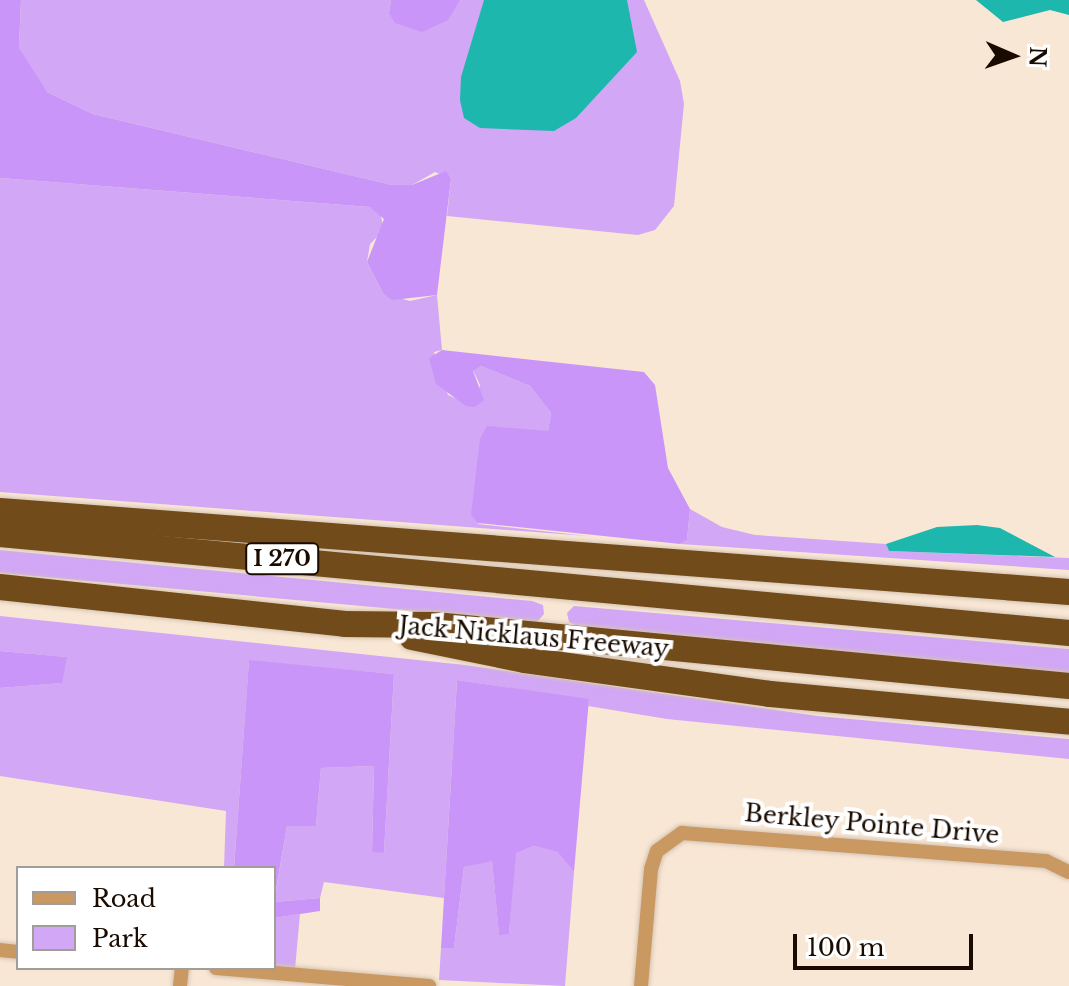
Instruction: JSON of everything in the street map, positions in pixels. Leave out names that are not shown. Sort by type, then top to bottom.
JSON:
[{"type":"highway","points":[[0,511],[1069,592]]},
{"type":"highway","name":"I 270","points":[[0,534],[1069,633]]},
{"type":"highway","name":"Jack Nicklaus Freeway","points":[[0,587],[345,624],[435,625],[1069,686]]},
{"type":"highway","points":[[345,624],[525,660],[770,694],[1069,722]]},
{"type":"street","name":"Berkley Pointe Drive","points":[[641,986],[651,869],[657,851],[670,838],[696,831],[1046,861],[1069,872]]},
{"type":"street","points":[[240,970],[429,986]]},
{"type":"green space","points":[[21,0],[391,0],[389,13],[460,0],[644,0],[680,81],[684,104],[674,206],[655,230],[638,235],[447,216],[451,179],[435,172],[412,185],[392,185],[93,114],[47,92],[30,70],[19,48]]},
{"type":"green space","points":[[0,178],[370,207],[380,212],[384,230],[370,244],[367,262],[383,293],[410,301],[437,295],[442,350],[434,352],[448,395],[475,407],[480,385],[473,370],[481,366],[530,386],[551,413],[548,431],[541,431],[478,524],[588,536],[0,492]]},
{"type":"green space","points":[[690,509],[722,527],[755,535],[886,544],[889,551],[1069,558],[1069,570],[680,544],[687,540]]},
{"type":"green space","points":[[0,550],[532,601],[543,605],[544,614],[537,622],[0,573]]},
{"type":"green space","points":[[574,606],[1069,649],[1069,673],[579,627],[569,622],[567,613]]},
{"type":"green space","points":[[0,616],[465,665],[818,716],[1069,739],[1069,759],[667,719],[588,706],[589,700],[457,680],[444,898],[324,882],[320,898],[276,902],[287,826],[316,826],[321,768],[374,766],[372,851],[384,853],[394,674],[249,661],[234,866],[224,866],[226,811],[0,776],[0,688],[61,683],[66,657],[0,651]]},
{"type":"green space","points":[[534,846],[559,852],[574,872],[565,986],[439,980],[441,948],[454,948],[464,867],[492,860],[499,934],[509,934],[515,853]]},
{"type":"green space","points":[[300,914],[295,969],[276,967],[276,918]]},
{"type":"shaded area","points":[[0,0],[21,0],[19,48],[47,92],[93,114],[392,185],[412,185],[446,171],[451,179],[437,295],[392,300],[383,293],[367,262],[384,219],[370,207],[0,178]]},
{"type":"shaded area","points":[[391,0],[460,0],[448,20],[422,32],[395,23],[389,13]]},
{"type":"shaded area","points":[[442,350],[644,372],[655,385],[668,468],[690,509],[687,540],[680,544],[478,523],[471,515],[480,439],[487,426],[548,431],[551,413],[530,386],[481,366],[473,371],[484,400],[475,407],[466,406],[436,384],[429,358]]},
{"type":"shaded area","points":[[0,651],[67,657],[62,683],[0,688]]},
{"type":"shaded area","points":[[249,660],[394,674],[384,853],[372,852],[374,766],[321,768],[316,826],[287,826],[276,889],[276,866],[234,866]]},
{"type":"shaded area","points":[[457,680],[589,699],[574,872],[558,852],[534,846],[516,853],[509,934],[499,935],[492,861],[464,867],[454,948],[441,948]]},
{"type":"shaded area","points":[[320,898],[320,911],[276,918],[276,902]]},
{"type":"water","points":[[484,0],[627,0],[637,52],[576,118],[554,131],[480,128],[464,118],[460,100],[461,77]]},
{"type":"water","points":[[976,0],[1069,0],[1069,15],[1050,10],[1003,22]]},
{"type":"water","points":[[977,525],[1000,528],[1055,557],[889,551],[886,544],[937,527]]}]
